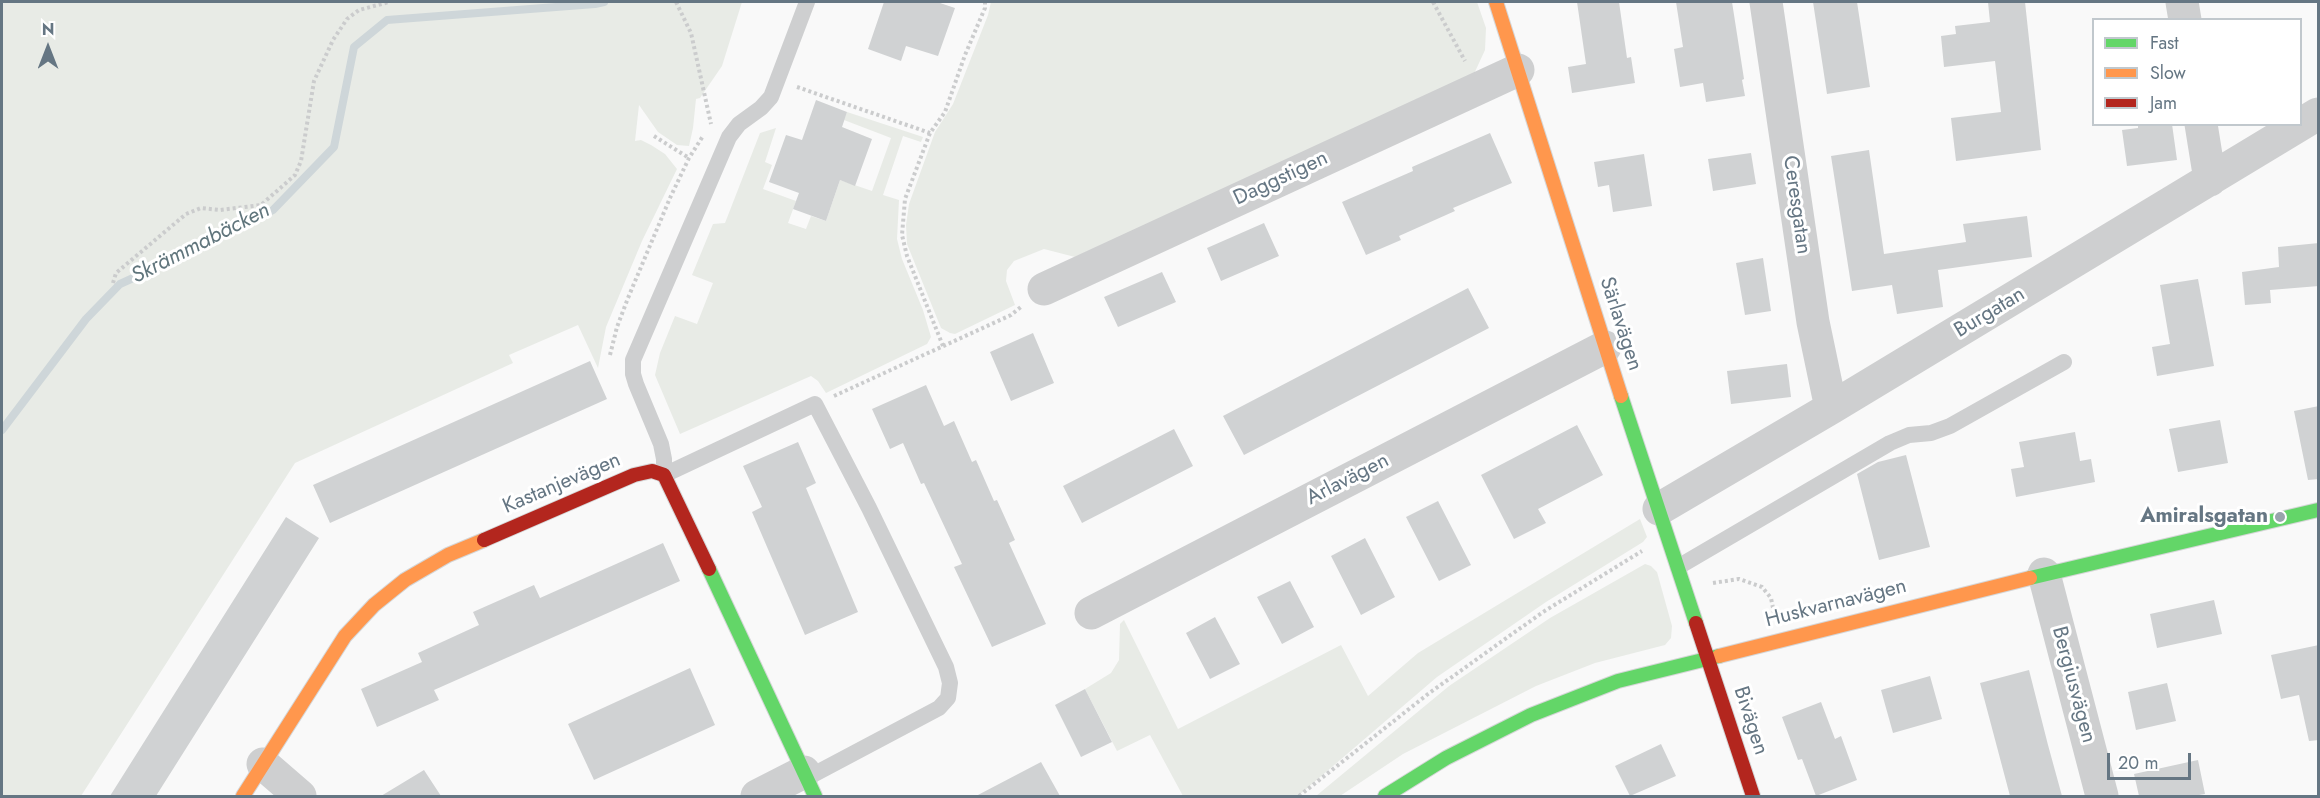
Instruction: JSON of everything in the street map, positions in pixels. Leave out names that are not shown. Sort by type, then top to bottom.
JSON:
[{"type":"street","name":"Särlavägen","points":[[1496,2],[1605,347],[1708,658]]},
{"type":"street","name":"Ceresgatan","points":[[1766,2],[1813,322],[1831,408]]},
{"type":"street","points":[[2182,2],[2185,18]]},
{"type":"street","name":"Daggstigen","points":[[1044,289],[1518,70]]},
{"type":"street","name":"Burgatan","points":[[2302,124],[2319,114]]},
{"type":"street","points":[[2201,126],[2210,180]]},
{"type":"street","name":"Burgatan","points":[[1663,523],[1831,408],[2299,126]]},
{"type":"street","name":"Arlavägen","points":[[1091,613],[1605,347]]},
{"type":"street","name":"Kastanjevägen","points":[[243,796],[345,636],[374,605],[405,580],[448,555],[634,475],[652,471],[664,475]]},
{"type":"street","points":[[664,475],[809,782],[757,796]]},
{"type":"street","name":"Huskvarnavägen","points":[[1385,796],[1446,758],[1531,715],[1618,681],[2044,574],[2319,510]]},
{"type":"street","name":"Bergiusvägen","points":[[2044,574],[2102,796]]},
{"type":"street","name":"Bivägen","points":[[1708,658],[1753,796]]},
{"type":"street","points":[[264,764],[300,796]]},
{"type":"lane","points":[[807,2],[771,97],[761,108],[739,124],[729,137],[633,360],[633,374],[661,444],[664,475],[815,404],[880,529],[946,667],[950,683],[948,698],[939,708],[809,782]]},
{"type":"lane","points":[[1678,567],[1890,443],[1909,435],[1931,433],[1950,426],[2064,362]]},
{"type":"path","points":[[113,283],[116,273],[186,214],[201,208],[220,210],[261,205],[294,175],[301,161],[314,81],[333,40],[347,19],[359,10],[389,2]]},
{"type":"path","points":[[676,2],[691,33],[711,123]]},
{"type":"path","points":[[943,346],[907,256],[902,235],[905,199],[930,133],[945,112],[964,55],[985,8],[985,2]]},
{"type":"path","points":[[1433,2],[1479,88]]},
{"type":"path","points":[[777,80],[930,133]]},
{"type":"path","points":[[654,136],[689,158]]},
{"type":"path","points":[[815,404],[1011,315],[1044,289]]},
{"type":"path","points":[[1299,796],[1428,694],[1663,523]]},
{"type":"shaded area","points":[[2,2],[742,2],[722,66],[700,98],[696,99],[689,146],[677,145],[658,132],[639,105],[635,141],[641,140],[665,154],[677,169],[642,241],[606,327],[598,368],[578,325],[509,355],[513,363],[295,463],[81,796],[2,796]]},
{"type":"shaded area","points":[[991,2],[1477,2],[1486,28],[1485,50],[1473,76],[1075,257],[1044,249],[1014,261],[1007,270],[1006,281],[1015,305],[955,334],[941,328],[907,244],[906,225],[909,204],[935,132],[953,104]]},
{"type":"shaded area","points":[[847,112],[923,137],[921,142],[903,136],[883,195],[899,200],[897,239],[902,259],[923,310],[931,337],[927,344],[826,393],[818,381],[811,376],[680,434],[655,375],[660,353],[675,316],[697,324],[713,283],[692,275],[713,224],[725,223],[760,133],[776,128],[765,162],[772,165],[763,189],[796,201],[788,223],[806,229],[811,216],[826,221],[840,180],[872,191],[891,138],[844,120]]},
{"type":"shaded area","points":[[1640,519],[1647,537],[1643,542],[1546,602],[1437,677],[1298,796],[1183,796],[1150,735],[1117,751],[1085,689],[1111,673],[1119,660],[1120,624],[1124,620],[1178,729],[1341,645],[1368,696],[1418,653]]},
{"type":"shaded area","points":[[1645,564],[1657,572],[1672,626],[1671,638],[1665,645],[1595,663],[1536,686],[1403,754],[1340,796],[1316,796],[1449,686],[1550,618]]},
{"type":"building","points":[[884,2],[937,2],[955,8],[938,56],[906,46],[901,61],[868,49]]},
{"type":"building","points":[[1577,2],[1619,2],[1627,58],[1631,57],[1635,83],[1572,93],[1568,67],[1586,64]]},
{"type":"building","points":[[1676,2],[1732,2],[1745,96],[1706,102],[1703,83],[1680,87],[1674,49],[1683,47]]},
{"type":"building","points":[[1813,2],[1857,2],[1870,87],[1827,94]]},
{"type":"building","points":[[1988,2],[2025,2],[2041,150],[1956,161],[1951,118],[2001,112],[1995,61],[1944,67],[1941,36],[1956,34],[1955,26],[1990,22]]},
{"type":"building","points":[[816,100],[847,112],[842,127],[872,139],[855,186],[840,180],[826,221],[793,209],[799,193],[769,182],[786,135],[802,140]]},
{"type":"building","points":[[2138,126],[2172,126],[2177,160],[2127,166],[2122,130],[2138,128]]},
{"type":"building","points":[[1490,133],[1512,183],[1453,208],[1455,211],[1399,236],[1401,240],[1366,255],[1342,202],[1413,171],[1412,167]]},
{"type":"building","points":[[1869,150],[1884,254],[1966,242],[1963,224],[2027,216],[2032,257],[1938,270],[1943,307],[1897,314],[1892,285],[1852,291],[1831,156]]},
{"type":"building","points":[[1751,153],[1756,184],[1713,191],[1708,159]]},
{"type":"building","points":[[1644,154],[1652,206],[1613,212],[1609,185],[1598,187],[1594,162]]},
{"type":"building","points":[[1264,223],[1279,256],[1221,281],[1207,248]]},
{"type":"building","points":[[2319,243],[2319,286],[2270,290],[2271,303],[2245,305],[2242,272],[2279,267],[2278,247]]},
{"type":"building","points":[[1763,258],[1771,311],[1745,315],[1736,263]]},
{"type":"building","points":[[1162,272],[1176,302],[1118,327],[1104,297]]},
{"type":"building","points":[[2198,279],[2214,366],[2157,376],[2152,347],[2170,344],[2160,285]]},
{"type":"building","points":[[1468,288],[1489,328],[1244,455],[1223,416]]},
{"type":"building","points":[[1033,333],[1054,383],[1011,401],[990,352]]},
{"type":"building","points":[[590,361],[607,399],[330,523],[313,485]]},
{"type":"building","points":[[1787,364],[1791,397],[1731,404],[1727,371]]},
{"type":"building","points":[[926,385],[944,426],[954,421],[972,462],[976,460],[994,501],[997,500],[1015,540],[1009,543],[1046,624],[992,647],[954,567],[962,564],[924,483],[921,484],[903,443],[890,449],[872,409]]},
{"type":"building","points":[[2319,406],[2319,479],[2308,480],[2294,411]]},
{"type":"building","points":[[2220,420],[2228,463],[2178,472],[2169,429]]},
{"type":"building","points":[[1577,425],[1603,475],[1538,509],[1546,523],[1514,539],[1481,475]]},
{"type":"building","points":[[1174,429],[1193,466],[1082,523],[1063,486]]},
{"type":"building","points":[[2075,432],[2080,461],[2091,459],[2095,482],[2016,497],[2011,469],[2024,467],[2019,442]]},
{"type":"building","points":[[798,442],[816,483],[806,488],[858,612],[805,635],[752,512],[762,507],[743,466]]},
{"type":"building","points":[[1906,455],[1930,547],[1879,560],[1857,474],[1878,462]]},
{"type":"building","points":[[1438,501],[1471,565],[1439,581],[1406,517]]},
{"type":"building","points":[[286,517],[319,538],[156,796],[110,796]]},
{"type":"building","points":[[1365,538],[1395,597],[1361,615],[1331,556]]},
{"type":"building","points":[[663,543],[680,581],[434,690],[439,700],[377,727],[361,689],[422,662],[418,653],[479,625],[473,612],[534,585],[540,598]]},
{"type":"building","points":[[1290,581],[1314,627],[1282,644],[1257,597]]},
{"type":"building","points":[[2214,600],[2222,634],[2157,648],[2150,614]]},
{"type":"building","points":[[1215,617],[1240,664],[1210,679],[1186,633]]},
{"type":"building","points":[[2319,645],[2319,740],[2309,741],[2299,695],[2281,699],[2271,655]]},
{"type":"building","points":[[690,668],[715,725],[594,780],[568,724]]},
{"type":"building","points":[[2029,670],[2062,796],[2010,796],[1980,683]]},
{"type":"building","points":[[1930,676],[1942,719],[1893,733],[1881,690]]},
{"type":"building","points":[[2167,683],[2176,721],[2136,730],[2128,692]]},
{"type":"building","points":[[1085,689],[1112,742],[1081,757],[1055,705]]},
{"type":"building","points":[[1821,702],[1835,739],[1841,736],[1857,780],[1816,796],[1802,759],[1798,760],[1782,717]]},
{"type":"building","points":[[1661,744],[1676,776],[1630,796],[1615,766]]},
{"type":"building","points":[[2198,760],[2205,794],[2139,796],[2134,774]]},
{"type":"building","points":[[1041,762],[1060,796],[976,796]]},
{"type":"building","points":[[424,770],[441,796],[381,796]]},
{"type":"waterway","name":"Skrämmabäcken","points":[[2,430],[86,319],[120,284],[273,210],[334,147],[354,47],[387,20],[604,2]]},
{"type":"traffic: fast","points":[[1621,396],[1696,623]]},
{"type":"traffic: fast","points":[[2030,578],[2318,510]]},
{"type":"traffic: fast","points":[[709,569],[815,796]]},
{"type":"traffic: fast","points":[[1385,796],[1446,758],[1531,715],[1618,681],[1719,656]]},
{"type":"traffic: slow","points":[[1496,2],[1621,396]]},
{"type":"traffic: slow","points":[[243,796],[345,636],[374,605],[405,580],[448,555],[484,540]]},
{"type":"traffic: slow","points":[[1719,656],[2030,578]]},
{"type":"traffic: jam","points":[[484,540],[634,475],[652,471],[664,475],[709,569]]},
{"type":"traffic: jam","points":[[1696,623],[1753,796]]},
{"type":"place","name":"Amiralsgatan","points":[[2280,517]]}]
